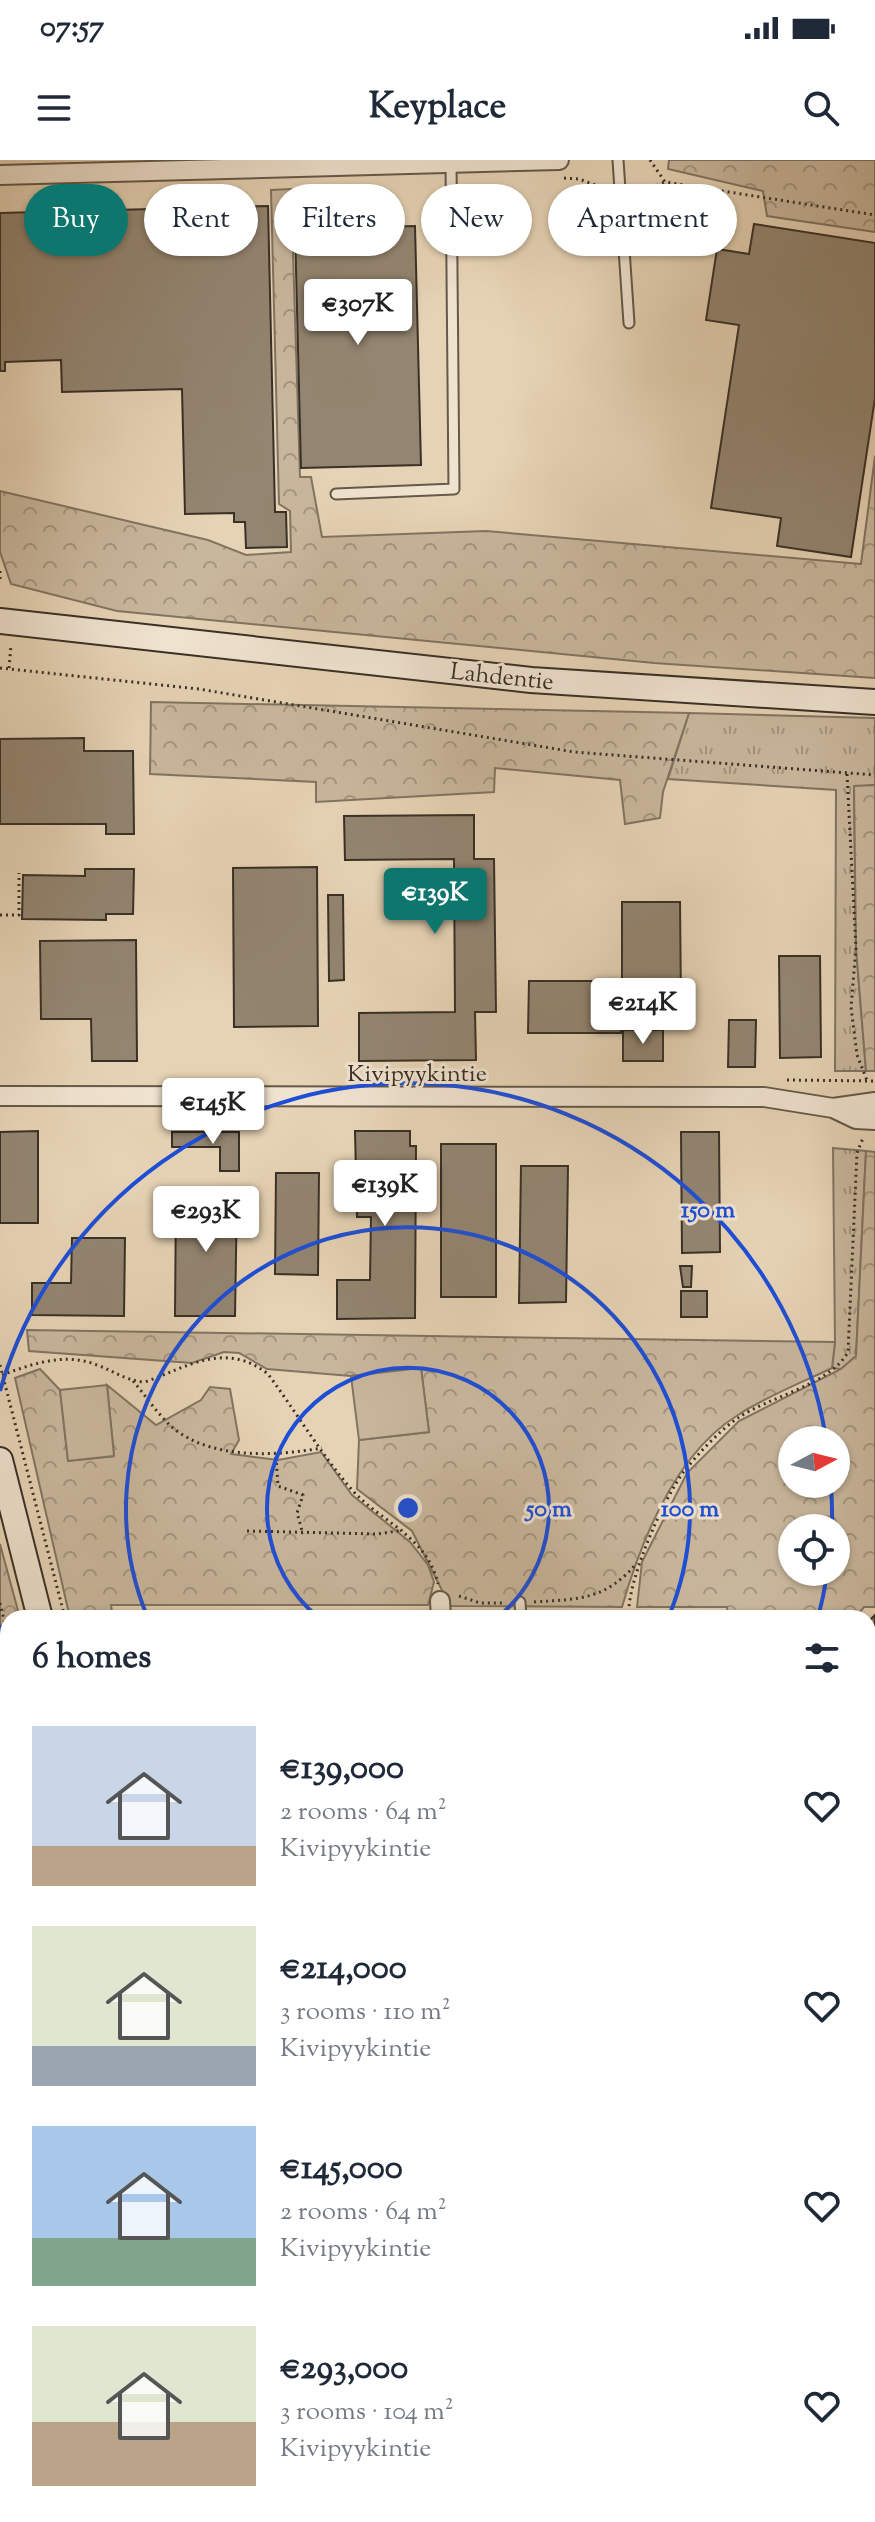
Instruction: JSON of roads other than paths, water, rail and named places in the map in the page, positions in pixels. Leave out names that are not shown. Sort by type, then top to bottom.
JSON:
[{"type":"main road","name":"Lahdentie","points":[[0,609],[130,633],[531,680],[875,702]]},
{"type":"main road","name":"Lahdentie","points":[[0,621],[62,630],[130,633]]},
{"type":"main road","points":[[0,1460],[38,1610]]},
{"type":"street","points":[[0,175],[163,165],[559,160]]},
{"type":"street","name":"Kivipyykintie","points":[[0,1096],[689,1095],[764,1097],[833,1108],[856,1119],[870,1116]]},
{"type":"lane","points":[[618,160],[629,323]]},
{"type":"lane","points":[[336,494],[454,489],[451,163]]},
{"type":"lane","points":[[520,1602],[520,1610]]}]
